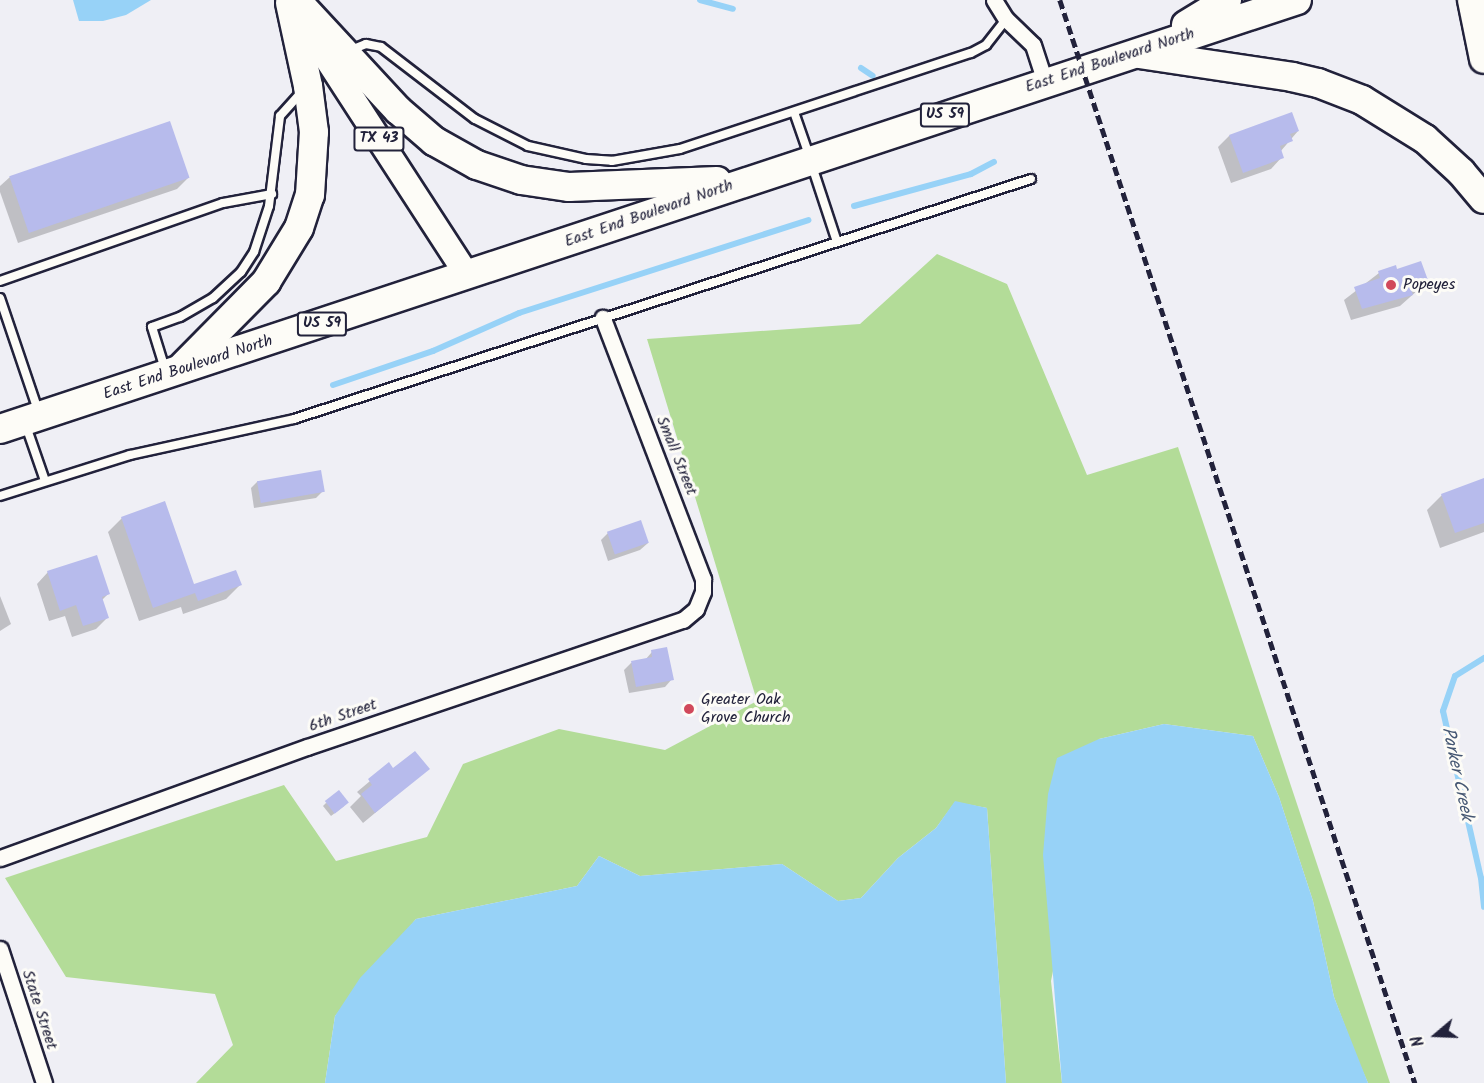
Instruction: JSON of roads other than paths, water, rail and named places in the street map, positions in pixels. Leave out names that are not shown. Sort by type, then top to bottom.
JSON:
[{"type":"highway","points":[[1134,53],[1227,0]]},
{"type":"highway","name":"East End Boulevard North","points":[[21,422],[172,374],[810,160],[1298,0]]},
{"type":"highway","points":[[1472,0],[1484,59]]},
{"type":"highway","points":[[172,374],[266,282],[299,228],[310,195],[314,169],[314,132],[324,71],[291,1]]},
{"type":"highway","points":[[291,1],[324,71],[398,110],[434,141],[466,159],[500,173],[568,187],[756,179]]},
{"type":"highway","points":[[1134,53],[1292,77],[1318,83],[1362,100],[1425,140],[1461,172],[1484,200]]},
{"type":"main road","name":"TX 43","points":[[324,71],[467,275]]},
{"type":"street","points":[[994,0],[1006,19],[1033,45],[1045,82]]},
{"type":"street","name":"Small Street","points":[[603,318],[703,579],[703,592],[696,609]]},
{"type":"street","name":"6th Street","points":[[0,858],[318,744],[683,620],[696,609]]},
{"type":"street","name":"State Street","points":[[0,949],[44,1083]]},
{"type":"lane","points":[[172,374],[152,327],[198,308],[213,298],[241,272],[260,237],[272,194],[280,116],[324,71],[366,44],[381,47],[476,119],[503,136],[528,146],[586,159],[612,161],[657,155],[971,53],[986,45],[1006,19]]},
{"type":"lane","points":[[794,112],[837,242]]},
{"type":"lane","points":[[0,496],[130,455],[294,419],[1031,179]]},
{"type":"lane","points":[[0,281],[223,203],[272,194]]},
{"type":"lane","points":[[0,298],[21,422],[45,481]]},
{"type":"water","points":[[73,0],[151,0],[126,15],[103,21],[79,21]]},
{"type":"water","points":[[1164,724],[1253,736],[1279,797],[1313,901],[1334,997],[1368,1083],[1062,1083],[1043,855],[1048,794],[1057,758],[1099,739]]},
{"type":"water","points":[[955,801],[987,808],[1006,1083],[325,1083],[335,1016],[360,978],[416,919],[577,886],[599,856],[640,876],[782,864],[838,901],[861,898],[898,858],[936,828]]},
{"type":"waterway","points":[[700,0],[733,9]]},
{"type":"waterway","points":[[861,68],[873,76]]},
{"type":"waterway","points":[[854,206],[971,174],[994,162]]},
{"type":"waterway","points":[[333,385],[433,351],[519,313],[808,220]]},
{"type":"waterway","name":"Parker Creek","points":[[1484,658],[1455,676],[1443,711],[1481,878],[1484,907]]},
{"type":"railway","points":[[1060,0],[1415,1083]]},
{"type":"place","name":"Popeyes","points":[[1391,285]]},
{"type":"place","name":"Greater Oak Grove Church","points":[[689,709]]}]
